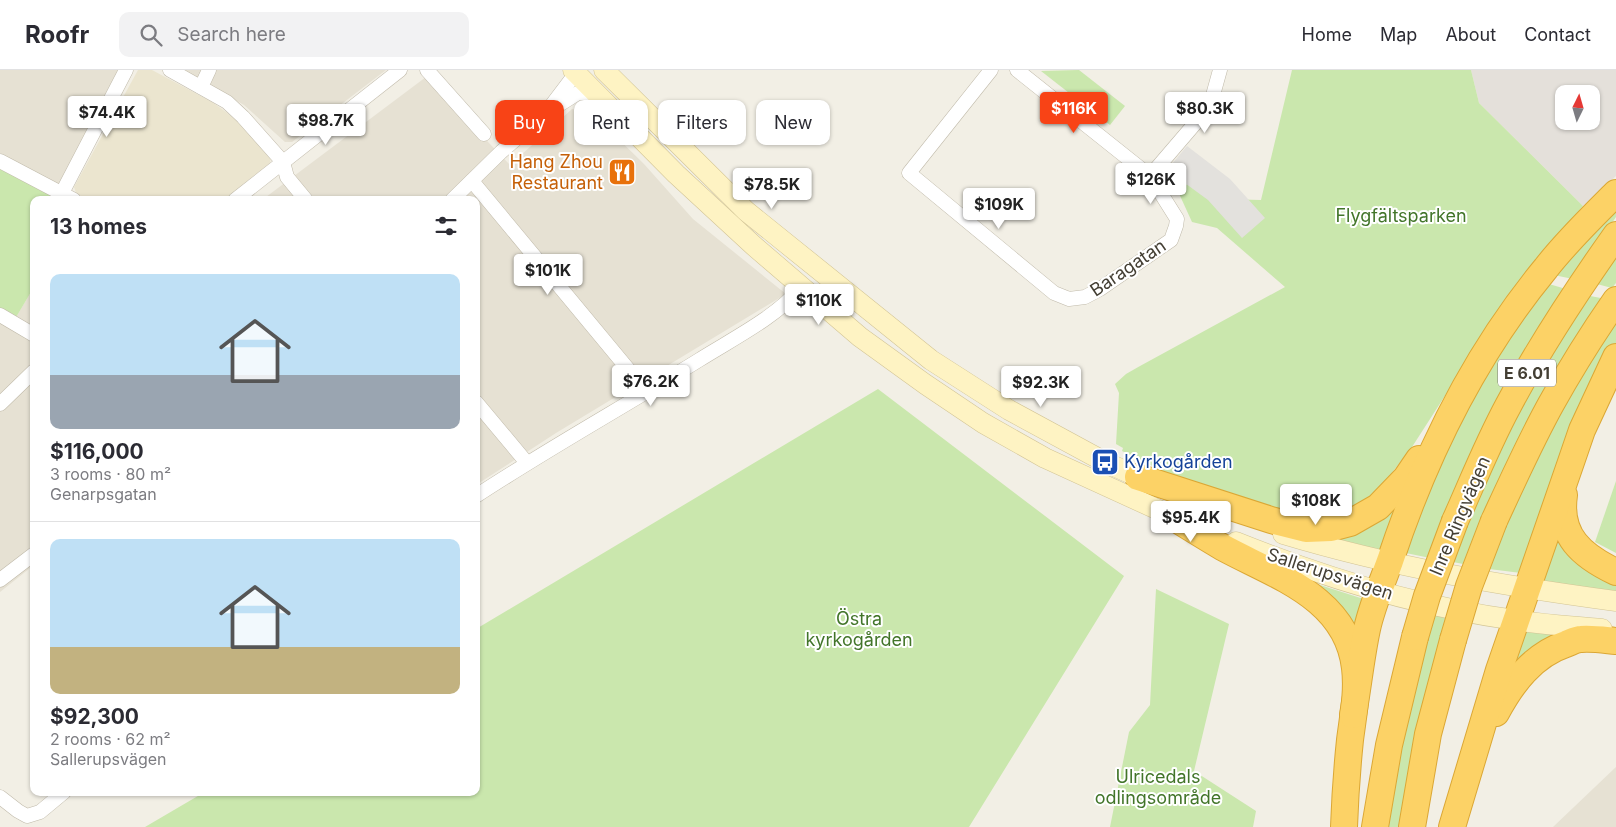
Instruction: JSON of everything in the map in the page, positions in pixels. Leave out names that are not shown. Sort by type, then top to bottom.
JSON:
[{"type":"highway","points":[[1353,715],[1367,629],[1379,591],[1405,517],[1447,420],[1482,357],[1528,290],[1565,246],[1616,193]]},
{"type":"highway","name":"Inre Ringvägen","points":[[1376,827],[1389,745],[1415,637],[1427,596],[1455,521],[1507,408],[1535,358],[1583,281],[1616,235]]},
{"type":"highway","name":"Inre Ringvägen","points":[[1412,827],[1428,734],[1453,640],[1469,586],[1494,521],[1550,404],[1616,300]]},
{"type":"highway","points":[[1452,827],[1498,670],[1582,430],[1616,358]]},
{"type":"highway","points":[[1138,477],[1271,520],[1306,529],[1331,528],[1350,523],[1366,515],[1388,498],[1406,478],[1447,420]]},
{"type":"highway","points":[[1570,465],[1562,511],[1568,533],[1574,543],[1586,554],[1600,565],[1616,572]]},
{"type":"highway","points":[[1173,517],[1222,547],[1300,587],[1325,608],[1342,628],[1349,640],[1353,654],[1356,686],[1344,827]]},
{"type":"highway","points":[[1475,753],[1506,693],[1523,672],[1542,655],[1557,646],[1580,639],[1616,641]]},
{"type":"main road","points":[[574,71],[581,70],[590,73],[644,121],[658,129]]},
{"type":"main road","name":"Sallerupsvägen","points":[[604,70],[658,124]]},
{"type":"main road","name":"Sallerupsvägen","points":[[574,71],[602,100]]},
{"type":"main road","name":"Sallerupsvägen","points":[[647,145],[676,174],[801,288],[860,337],[983,423],[1044,458],[1173,517],[1284,561],[1379,591],[1516,621],[1616,631]]},
{"type":"main road","name":"Sallerupsvägen","points":[[679,145],[746,211],[931,360],[1009,410],[1105,462],[1268,530],[1314,543],[1457,577],[1616,601]]},
{"type":"street","points":[[0,161],[68,196],[126,70]]},
{"type":"street","points":[[170,70],[227,102],[243,117],[283,162],[286,177],[303,196]]},
{"type":"street","points":[[201,87],[209,70]]},
{"type":"street","points":[[240,196],[400,70]]},
{"type":"street","points":[[427,70],[484,134]]},
{"type":"street","name":"Baragatan","points":[[990,70],[909,173],[1054,293],[1069,299],[1085,297],[1100,289],[1171,240],[1177,219],[1150,176]]},
{"type":"street","points":[[1016,70],[1150,176],[1210,106],[1220,70]]},
{"type":"street","points":[[555,100],[574,71]]},
{"type":"street","points":[[564,102],[578,93],[588,93],[601,100]]},
{"type":"street","points":[[456,196],[509,145]]},
{"type":"street","points":[[472,181],[647,392]]},
{"type":"street","points":[[480,493],[779,310],[801,288]]},
{"type":"street","points":[[0,314],[30,333]]},
{"type":"street","points":[[0,404],[30,375]]},
{"type":"street","points":[[480,407],[528,463]]},
{"type":"street","points":[[0,580],[30,557]]},
{"type":"street","points":[[0,797],[26,816],[40,812],[59,796]]},
{"type":"shaded area","points":[[0,70],[119,70],[60,185],[0,153]]},
{"type":"shaded area","points":[[138,70],[152,70],[212,102],[243,126],[271,155],[270,164],[229,196],[81,196],[76,193],[74,187]]},
{"type":"shaded area","points":[[182,70],[386,70],[292,142],[285,142],[244,105]]},
{"type":"shaded area","points":[[1471,70],[1616,70],[1616,176],[1583,206],[1479,103]]},
{"type":"shaded area","points":[[426,77],[510,165],[532,145],[564,145],[564,116],[574,109],[574,145],[625,145],[693,219],[786,294],[556,433],[480,482],[480,196],[267,196]]},
{"type":"shaded area","points":[[1187,146],[1230,179],[1265,218],[1242,238],[1208,200],[1167,170]]},
{"type":"shaded area","points":[[30,294],[30,568],[0,592],[0,317],[15,319]]},
{"type":"shaded area","points":[[1616,767],[1616,827],[1553,827]]},
{"type":"green space","points":[[1079,70],[1125,106],[1110,125],[1041,71]]},
{"type":"green space","name":"Flygfältsparken","points":[[1292,70],[1471,70],[1479,103],[1583,206],[1542,254],[1506,301],[1412,447],[1370,501],[1352,512],[1312,520],[1187,483],[1122,451],[1123,448],[1116,444],[1119,393],[1115,384],[1126,374],[1140,366],[1285,287],[1217,228],[1192,222],[1176,187],[1189,184],[1224,199],[1261,200]]},
{"type":"green space","points":[[0,166],[53,196],[30,196],[30,294],[15,319],[0,310]]},
{"type":"green space","points":[[1616,201],[1616,217],[1573,279],[1549,274]]},
{"type":"green space","points":[[1616,250],[1616,283],[1612,288],[1593,283]]},
{"type":"green space","points":[[1549,284],[1566,289],[1430,558],[1401,552],[1478,375]]},
{"type":"green space","points":[[1585,295],[1606,299],[1468,565],[1448,561],[1502,437]]},
{"type":"green space","points":[[1616,318],[1616,346],[1521,573],[1489,569],[1500,536],[1545,439]]},
{"type":"green space","name":"Östra kyrkogården","points":[[878,389],[1124,576],[969,827],[145,827],[198,796],[480,796],[480,627]]},
{"type":"green space","points":[[1415,477],[1387,552],[1329,539]]},
{"type":"green space","points":[[1616,481],[1616,553],[1595,542]]},
{"type":"green space","points":[[1559,525],[1616,579],[1616,591],[1540,581]]},
{"type":"green space","points":[[1295,577],[1370,601],[1357,647]]},
{"type":"green space","name":"Ulricedals odlingsområde","points":[[1156,589],[1229,624],[1194,771],[1256,811],[1253,827],[1110,827],[1129,732],[1150,705]]},
{"type":"green space","points":[[1433,614],[1451,617],[1404,827],[1385,827],[1393,774]]},
{"type":"green space","points":[[1520,631],[1577,634],[1502,689]]},
{"type":"place","name":"Hang Zhou Restaurant","points":[[622,172]]},
{"type":"place","name":"Kyrkogården","points":[[1105,462]]}]
